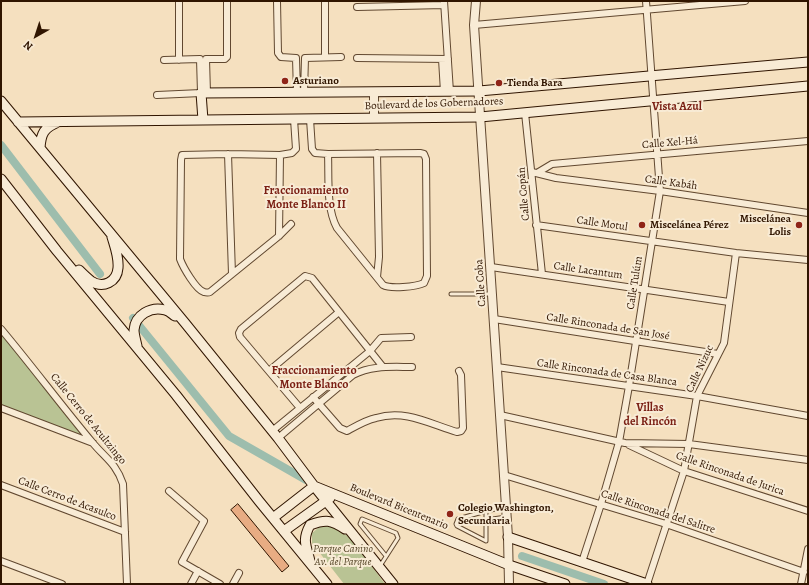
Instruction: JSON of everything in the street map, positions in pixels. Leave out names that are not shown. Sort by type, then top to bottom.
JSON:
[{"type":"main road","name":"Boulevard de los Gobernadores","points":[[204,93],[479,91],[808,62]]},
{"type":"main road","name":"Boulevard de los Gobernadores","points":[[18,122],[480,117],[808,86]]},
{"type":"main road","points":[[203,120],[204,93]]},
{"type":"main road","points":[[1,101],[185,323],[275,434],[314,486],[393,584]]},
{"type":"main road","points":[[40,148],[42,134],[51,125],[59,121]]},
{"type":"main road","points":[[1,178],[57,251],[327,584]]},
{"type":"main road","points":[[57,251],[92,281],[99,285],[107,284],[113,281],[118,269],[117,256],[111,234]]},
{"type":"main road","points":[[137,348],[134,331],[136,322],[142,314],[149,310],[166,310],[185,323]]},
{"type":"main road","points":[[273,518],[314,486]]},
{"type":"main road","name":"Boulevard Bicentenario","points":[[314,486],[509,565],[565,584]]},
{"type":"main road","points":[[284,531],[334,494]]},
{"type":"main road","points":[[312,566],[305,544],[306,534],[310,525],[322,520],[334,522],[352,534]]},
{"type":"main road","points":[[508,537],[647,584]]},
{"type":"street","points":[[179,1],[179,60]]},
{"type":"street","points":[[164,60],[225,59],[227,57],[227,1]]},
{"type":"street","points":[[277,1],[278,53],[281,57],[296,58],[301,92]]},
{"type":"street","points":[[325,1],[325,56]]},
{"type":"street","name":"Calle Coba","points":[[476,1],[474,25],[507,517],[509,584]]},
{"type":"street","name":"Calle Tulúm","points":[[582,562],[622,443],[629,386],[660,191],[646,1]]},
{"type":"street","points":[[474,25],[745,1]]},
{"type":"street","points":[[357,7],[372,4],[444,3],[447,92]]},
{"type":"street","points":[[301,92],[305,58],[325,56],[341,57]]},
{"type":"street","points":[[357,58],[445,59]]},
{"type":"street","points":[[203,59],[204,93]]},
{"type":"street","points":[[374,92],[374,118]]},
{"type":"street","name":"Boulevard de los Gobernadores","points":[[157,95],[204,93]]},
{"type":"street","name":"Calle Copán","points":[[525,113],[534,172],[536,224],[542,274]]},
{"type":"street","points":[[291,224],[279,236],[210,292],[205,293],[201,291],[183,267],[180,259],[182,155],[280,155],[292,153],[296,149],[294,119]]},
{"type":"street","points":[[310,119],[312,149],[315,153],[424,154],[426,159],[427,276],[424,283],[421,285],[388,288],[383,285],[337,228],[330,210],[328,154]]},
{"type":"street","name":"Calle Xel-Há","points":[[534,172],[552,164],[808,141]]},
{"type":"street","points":[[377,153],[379,257],[377,277]]},
{"type":"street","points":[[228,154],[232,274]]},
{"type":"street","points":[[279,236],[280,155]]},
{"type":"street","name":"Calle Kabáh","points":[[534,172],[556,178],[660,191],[808,213]]},
{"type":"street","name":"Calle Motul","points":[[536,224],[652,242],[736,253],[808,260]]},
{"type":"street","name":"Calle Nizuc","points":[[647,584],[684,471],[696,396],[724,343],[736,253]]},
{"type":"street","name":"Calle Lacantum","points":[[491,266],[729,302]]},
{"type":"street","points":[[300,408],[270,370],[240,337],[239,333],[241,329],[305,276],[312,278],[383,367]]},
{"type":"street","points":[[270,370],[340,312]]},
{"type":"street","name":"Calle Rinconada de San José","points":[[494,319],[718,354]]},
{"type":"street","name":"Calle Cerro de Acultzingo","points":[[1,329],[93,443],[115,466],[120,474],[123,484],[127,584]]},
{"type":"street","points":[[275,434],[300,408],[370,351],[381,338],[411,337]]},
{"type":"street","points":[[275,434],[319,403],[353,375],[361,371],[383,367],[412,367]]},
{"type":"street","name":"Calle Rinconada de Casa Blanca","points":[[497,367],[696,396],[808,416]]},
{"type":"street","points":[[313,397],[340,428],[347,431],[376,418],[401,415],[426,420],[457,432],[461,431],[463,428],[461,375],[459,371]]},
{"type":"street","points":[[1,408],[93,443]]},
{"type":"street","points":[[500,415],[622,443],[689,444],[808,460]]},
{"type":"street","name":"Calle Rinconada de Jurica","points":[[622,443],[684,471],[808,511]]},
{"type":"street","name":"Calle Rinconada del Salitre","points":[[504,475],[666,524],[804,572]]},
{"type":"street","name":"Calle Cerro de Acasulco","points":[[1,485],[125,532]]},
{"type":"street","points":[[169,491],[204,521],[182,562],[220,584]]},
{"type":"street","points":[[801,584],[807,563],[808,550]]},
{"type":"street","points":[[1,561],[62,584]]},
{"type":"street","points":[[191,584],[198,571]]},
{"type":"street","points":[[233,584],[239,573]]},
{"type":"lane","points":[[451,294],[493,294]]},
{"type":"lane","points":[[486,511],[486,541],[457,526],[456,524],[458,519],[486,511],[506,507]]},
{"type":"lane","points":[[486,520],[507,517]]},
{"type":"lane","points":[[380,566],[398,538],[396,533],[362,519],[360,524],[386,556]]},
{"type":"green space","points":[[1,329],[93,443],[1,408]]},
{"type":"green space","name":"Parque Canino Av. del Parque","points":[[323,524],[335,528],[351,538],[385,584],[344,584],[312,543],[312,533]]},
{"type":"building","points":[[238,504],[289,566],[282,572],[231,510]]},
{"type":"waterway","points":[[1,145],[100,274]]},
{"type":"waterway","points":[[133,318],[229,436],[306,480]]},
{"type":"waterway","points":[[522,556],[604,584]]},
{"type":"place","name":"Asturiano","points":[[285,81]]},
{"type":"place","name":"Tienda Bara","points":[[499,83]]},
{"type":"place","name":"Miscelánea Pérez","points":[[642,225]]},
{"type":"place","name":"Miscelánea Lolis","points":[[799,225]]},
{"type":"place","name":"Colegio Washington, Secundaria","points":[[450,514]]},
{"type":"district","name":"Vista Azul","points":[[677,107]]},
{"type":"district","name":"Fraccionamiento Monte Blanco II","points":[[306,198]]},
{"type":"district","name":"Fraccionamiento Monte Blanco","points":[[314,378]]},
{"type":"district","name":"Villas del Rincón","points":[[650,415]]}]
